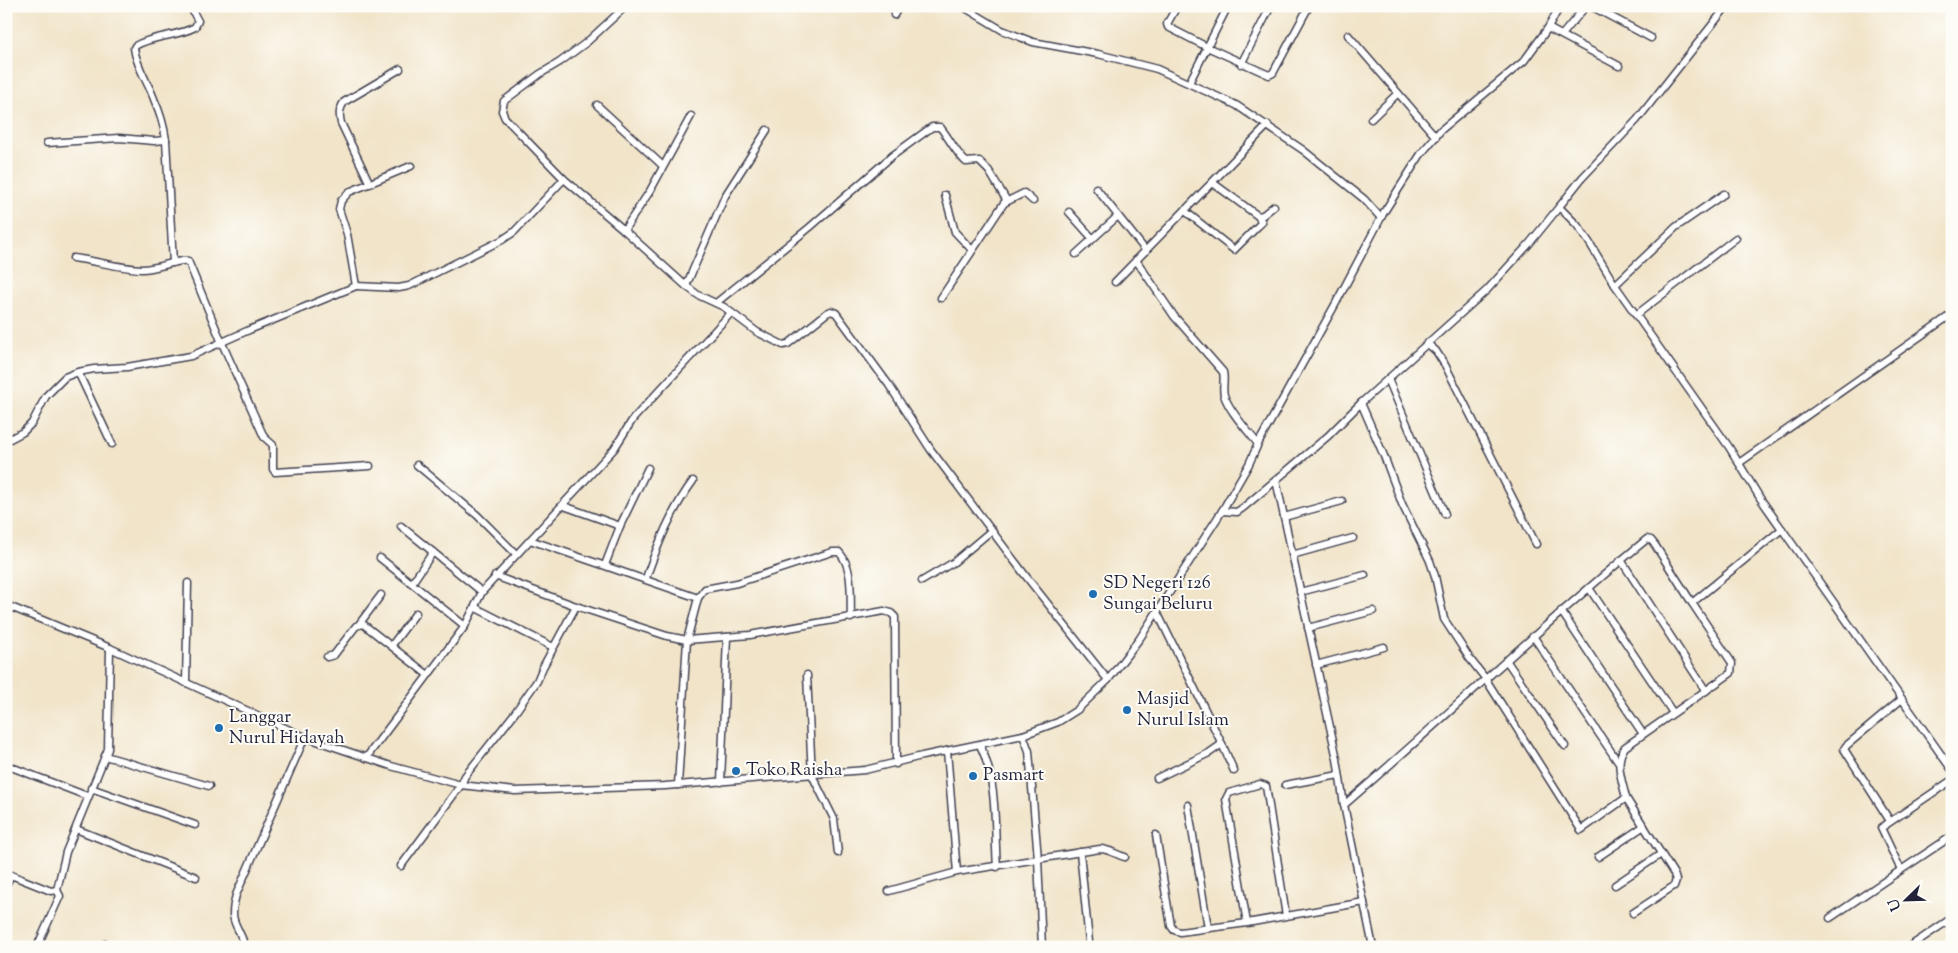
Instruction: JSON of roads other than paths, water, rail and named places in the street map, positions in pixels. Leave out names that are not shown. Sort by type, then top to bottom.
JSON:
[{"type":"street","points":[[173,264],[164,126],[134,48],[142,42],[170,36],[195,27],[198,22],[190,6]]},
{"type":"street","points":[[626,6],[587,42],[504,101],[502,110],[506,118],[564,179],[686,286],[698,295],[716,303],[757,332],[783,345],[791,343],[827,313],[831,311],[836,313],[889,385],[931,450],[1025,576],[1108,680]]},
{"type":"street","points":[[894,14],[899,6]]},
{"type":"street","points":[[1177,6],[1168,27],[1266,75],[1273,73],[1309,6]]},
{"type":"street","points":[[1189,84],[1228,6]]},
{"type":"street","points":[[1241,64],[1271,6]]},
{"type":"street","points":[[6,605],[110,648],[305,736],[366,758],[461,785],[515,790],[678,784],[865,770],[1023,735],[1058,722],[1077,710],[1108,680],[1157,612],[1222,511],[1388,205],[1421,154],[1436,137],[1524,61],[1548,28],[1560,6]]},
{"type":"street","points":[[1562,35],[1586,6]]},
{"type":"street","points":[[1591,6],[1651,38]]},
{"type":"street","points":[[1222,511],[1237,512],[1276,480],[1328,436],[1361,403],[1487,290],[1529,244],[1582,178],[1637,120],[1726,6]]},
{"type":"street","points":[[963,7],[1002,30],[1033,42],[1098,54],[1157,69],[1236,105],[1303,150],[1383,215]]},
{"type":"street","points":[[1548,28],[1618,66]]},
{"type":"street","points":[[1348,34],[1436,137]]},
{"type":"street","points":[[370,184],[341,123],[339,114],[344,102],[400,69]]},
{"type":"street","points":[[1371,119],[1398,92]]},
{"type":"street","points":[[597,105],[663,166]]},
{"type":"street","points":[[624,230],[691,116]]},
{"type":"street","points":[[1114,282],[1268,125]]},
{"type":"street","points":[[716,303],[809,228],[892,156],[932,126],[940,127],[950,138],[957,154],[966,162],[979,161],[989,171],[1007,200]]},
{"type":"street","points":[[686,286],[725,196],[767,130]]},
{"type":"street","points":[[48,143],[119,138],[154,141],[166,140]]},
{"type":"street","points":[[356,286],[339,209],[341,201],[349,192],[411,166]]},
{"type":"street","points":[[6,441],[23,432],[32,423],[46,396],[65,377],[78,372],[174,360],[191,356],[356,286],[399,288],[409,286],[494,244],[514,232],[564,179]]},
{"type":"street","points":[[1185,211],[1234,250],[1262,222],[1258,216],[1212,183]]},
{"type":"street","points":[[1096,188],[1146,251]]},
{"type":"street","points":[[941,298],[1007,200],[1024,194],[1033,201]]},
{"type":"street","points":[[1615,285],[1676,227],[1724,194]]},
{"type":"street","points":[[945,195],[955,232],[972,250]]},
{"type":"street","points":[[1258,216],[1263,215],[1274,206]]},
{"type":"street","points":[[1559,207],[1577,225],[1589,242],[1615,285],[1739,463],[1782,529],[1952,770]]},
{"type":"street","points":[[1069,212],[1093,239]]},
{"type":"street","points":[[1076,254],[1118,216]]},
{"type":"street","points":[[1636,315],[1736,238]]},
{"type":"street","points":[[73,258],[142,269],[160,267],[184,260],[188,261],[264,437],[273,445],[273,469],[275,472],[370,466]]},
{"type":"street","points":[[1136,260],[1174,316],[1222,372],[1225,382],[1224,394],[1228,403],[1258,444]]},
{"type":"street","points":[[366,758],[465,626],[476,608],[482,592],[495,576],[564,506],[614,449],[633,419],[731,313]]},
{"type":"street","points":[[1739,463],[1952,314]]},
{"type":"street","points":[[1428,344],[1436,351],[1445,365],[1536,544]]},
{"type":"street","points":[[78,372],[112,444]]},
{"type":"street","points":[[1388,379],[1446,514]]},
{"type":"street","points":[[1361,403],[1402,504],[1430,561],[1444,620],[1485,678],[1581,830],[1626,798]]},
{"type":"street","points":[[417,465],[477,515],[516,554]]},
{"type":"street","points":[[605,565],[620,526],[648,468]]},
{"type":"street","points":[[1276,480],[1339,775],[1373,947]]},
{"type":"street","points":[[646,578],[664,531],[680,499],[692,482]]},
{"type":"street","points":[[1284,517],[1342,501]]},
{"type":"street","points":[[564,506],[620,526]]},
{"type":"street","points":[[401,526],[482,592]]},
{"type":"street","points":[[1692,603],[1782,529]]},
{"type":"street","points":[[922,581],[954,562],[992,530]]},
{"type":"street","points":[[1292,556],[1353,538]]},
{"type":"street","points":[[1344,805],[1561,611],[1647,539],[1651,540],[1732,663],[1731,673],[1625,746],[1618,762]]},
{"type":"street","points":[[530,540],[646,578],[698,598]]},
{"type":"street","points":[[412,583],[433,552]]},
{"type":"street","points":[[678,784],[687,640],[698,598],[705,589],[737,583],[832,552],[839,552],[846,560],[849,568],[851,618]]},
{"type":"street","points":[[380,558],[465,626]]},
{"type":"street","points":[[1621,560],[1706,691]]},
{"type":"street","points":[[1300,592],[1365,575]]},
{"type":"street","points":[[495,576],[576,606],[667,636],[687,640],[727,637],[851,618],[884,611],[891,613],[895,617],[896,764]]},
{"type":"street","points":[[186,683],[188,583]]},
{"type":"street","points":[[1589,588],[1674,713]]},
{"type":"street","points":[[327,657],[334,655],[381,595]]},
{"type":"street","points":[[401,866],[461,785],[465,776],[533,688],[576,606]]},
{"type":"street","points":[[476,608],[553,647]]},
{"type":"street","points":[[1308,628],[1373,611]]},
{"type":"street","points":[[1561,611],[1643,734]]},
{"type":"street","points":[[1157,612],[1234,771]]},
{"type":"street","points":[[392,645],[416,613]]},
{"type":"street","points":[[360,623],[392,645],[428,675]]},
{"type":"street","points":[[1533,636],[1618,762],[1626,798],[1674,874],[1676,880],[1674,886],[1633,913]]},
{"type":"street","points":[[721,782],[727,637]]},
{"type":"street","points":[[1316,665],[1384,647]]},
{"type":"street","points":[[38,947],[60,896],[57,890],[66,852],[87,796],[108,750],[110,648]]},
{"type":"street","points":[[1506,660],[1565,746]]},
{"type":"street","points":[[807,675],[812,775],[834,819],[838,854]]},
{"type":"street","points":[[1890,821],[1844,749],[1902,699]]},
{"type":"street","points":[[1023,735],[1029,751],[1038,860],[1042,947]]},
{"type":"street","points":[[245,947],[233,918],[232,908],[305,736]]},
{"type":"street","points":[[1158,778],[1209,753],[1222,744]]},
{"type":"street","points":[[980,745],[992,777],[997,867]]},
{"type":"street","points":[[947,751],[957,872]]},
{"type":"street","points":[[105,756],[209,786]]},
{"type":"street","points":[[6,765],[87,796]]},
{"type":"street","points":[[1285,785],[1339,775]]},
{"type":"street","points":[[1902,870],[1881,831],[1882,826],[1952,780]]},
{"type":"street","points":[[1246,923],[1226,796],[1234,791],[1260,784],[1266,786],[1286,916]]},
{"type":"street","points":[[91,788],[195,825]]},
{"type":"street","points":[[1188,806],[1208,928]]},
{"type":"street","points":[[1598,858],[1644,826]]},
{"type":"street","points":[[76,829],[196,877]]},
{"type":"street","points":[[1156,835],[1171,926],[1174,930],[1180,932],[1246,923],[1364,902]]},
{"type":"street","points":[[1830,918],[1952,836]]},
{"type":"street","points":[[889,891],[957,872],[1080,852],[1108,849],[1116,855],[1125,856]]},
{"type":"street","points":[[1080,852],[1089,942]]},
{"type":"street","points":[[1615,885],[1661,854]]},
{"type":"street","points":[[6,885],[9,874],[51,891],[57,890]]},
{"type":"street","points":[[1909,947],[1952,918]]},
{"type":"street","points":[[100,947],[105,944],[112,947]]},
{"type":"place","name":"SD Negeri 126 Sungai Beluru","points":[[1093,594]]},
{"type":"place","name":"Masjid Nurul Islam","points":[[1127,710]]},
{"type":"place","name":"Langgar Nurul Hidayah","points":[[219,728]]},
{"type":"place","name":"Toko Raisha","points":[[736,771]]},
{"type":"place","name":"Pasmart","points":[[973,776]]}]
